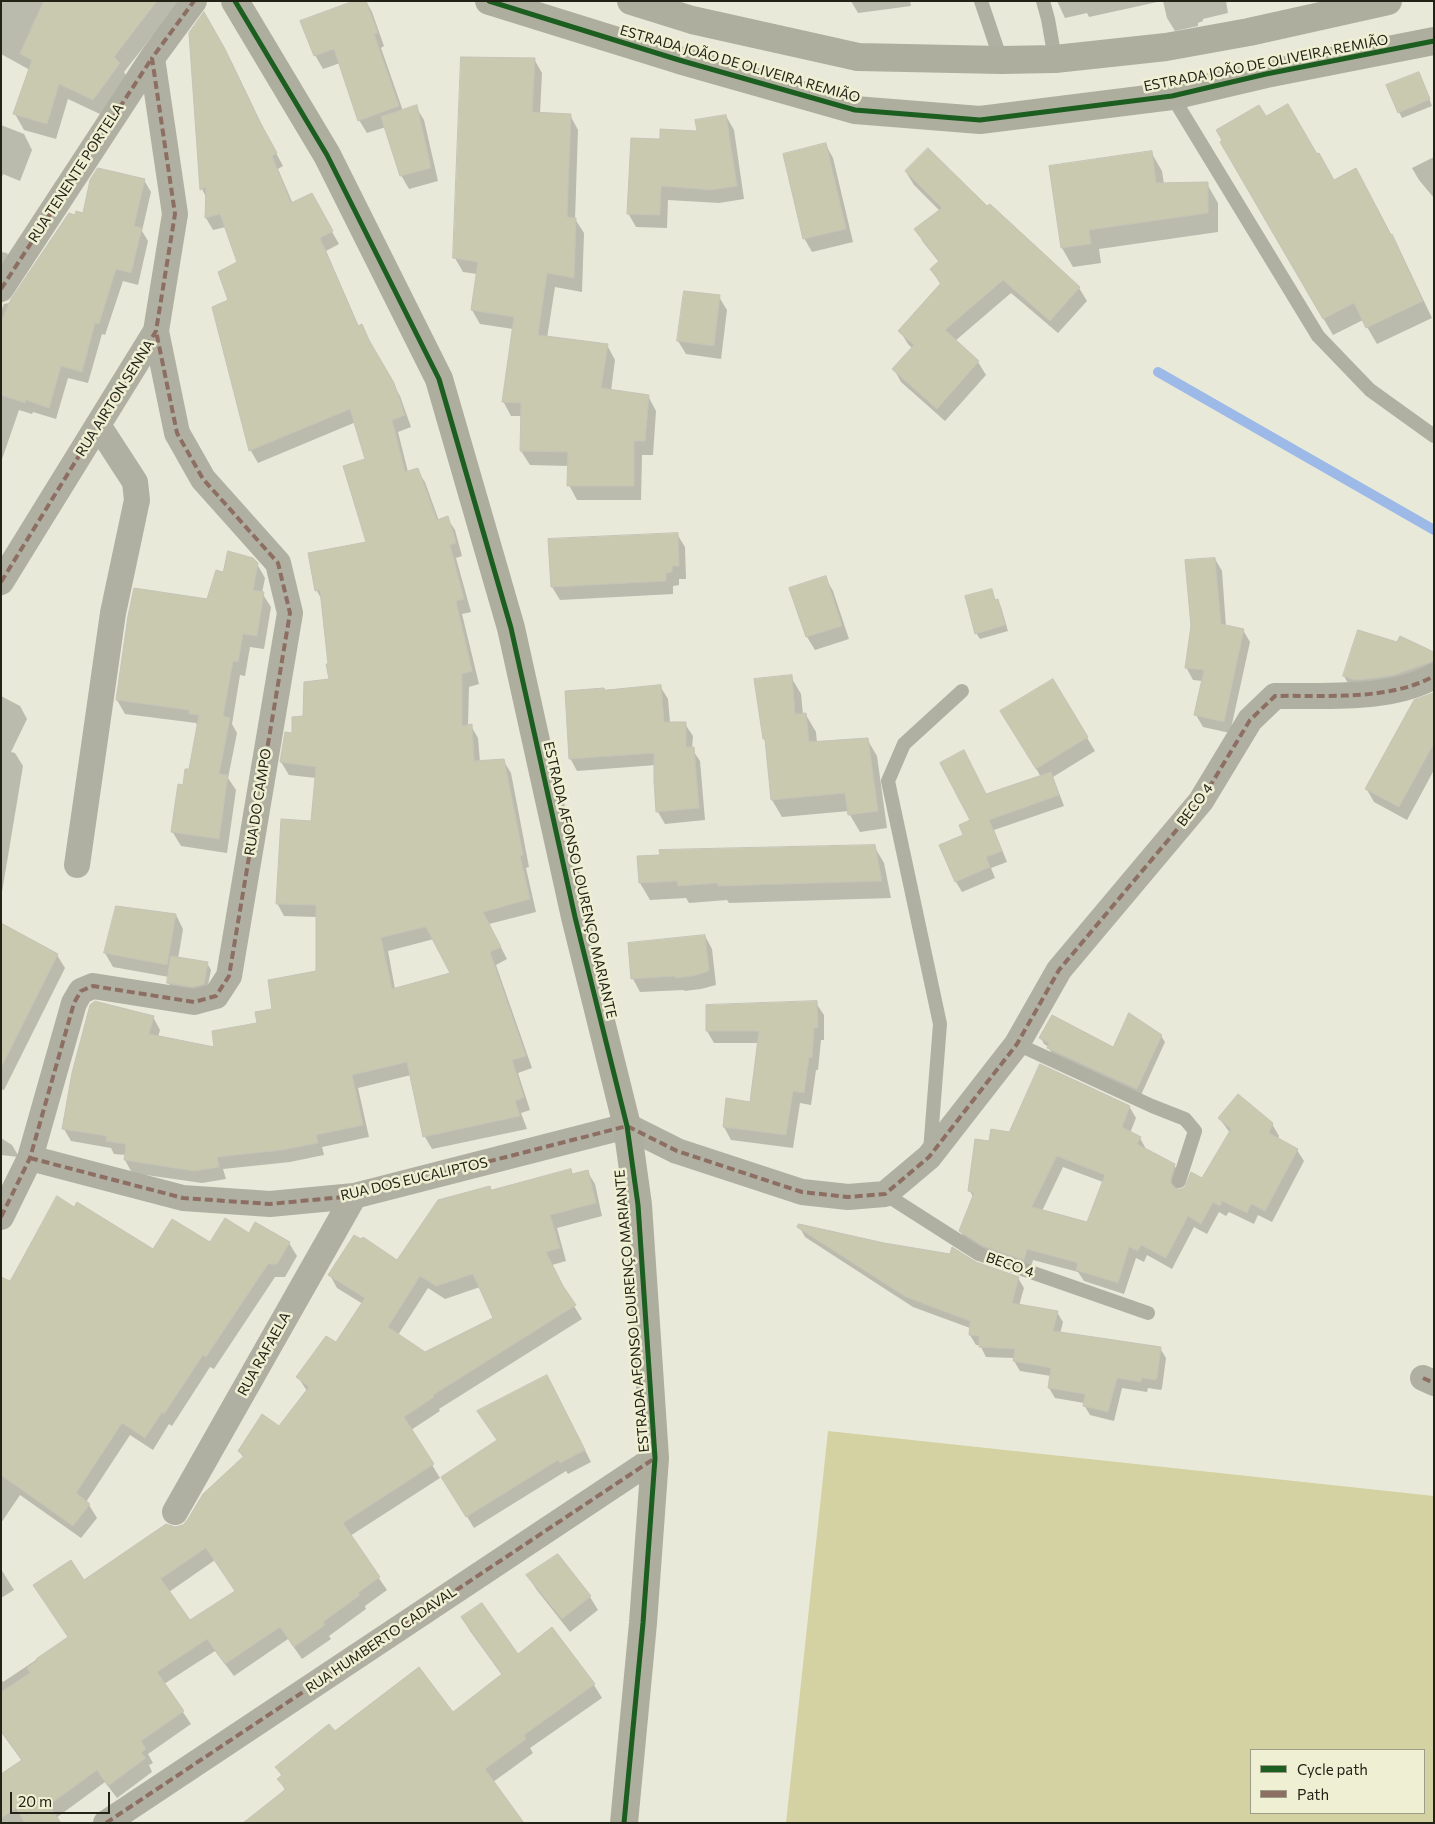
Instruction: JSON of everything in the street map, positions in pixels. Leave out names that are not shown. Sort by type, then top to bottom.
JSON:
[{"type":"main road","name":"ESTRADA AFONSO LOURENÇO MARIANTE","points":[[235,1],[327,155],[439,379],[511,628],[573,908],[627,1126],[638,1205],[655,1458],[643,1623],[624,1823]]},
{"type":"main road","name":"ESTRADA JOÃO DE OLIVEIRA REMIÃO","points":[[489,1],[678,60],[855,110],[980,120],[1172,96],[1266,74],[1434,41]]},
{"type":"main road","points":[[631,1],[692,20],[858,57],[1001,60],[1055,58],[1184,43],[1249,32],[1388,1]]},
{"type":"street","points":[[152,58],[194,1]]},
{"type":"street","name":"RUA TENENTE PORTELA","points":[[1,289],[152,58]]},
{"type":"street","name":"RUA AIRTON SENNA","points":[[1,582],[156,331],[175,214],[152,58]]},
{"type":"street","name":"RUA DO CAMPO","points":[[30,1158],[74,1002],[81,991],[93,986],[194,1002],[216,996],[229,976],[290,613],[278,563],[203,478],[176,433],[156,331]]},
{"type":"street","points":[[76,865],[113,613],[137,500],[135,482],[98,425]]},
{"type":"street","name":"BECO 4","points":[[885,1194],[929,1157],[1017,1044],[1059,970],[1201,800],[1250,720],[1275,696],[1372,694],[1420,684],[1434,676]]},
{"type":"street","points":[[627,1126],[677,1151],[802,1192],[848,1197],[885,1194]]},
{"type":"street","name":"RUA DOS EUCALIPTOS","points":[[30,1158],[183,1198],[270,1204],[354,1196],[627,1126]]},
{"type":"street","points":[[1,1218],[30,1158]]},
{"type":"street","name":"RUA RAFAELA","points":[[175,1512],[354,1196]]},
{"type":"street","name":"RUA HUMBERTO CADAVAL","points":[[106,1823],[655,1458]]},
{"type":"lane","points":[[981,1],[1001,60]]},
{"type":"lane","points":[[1044,1],[1055,58]]},
{"type":"lane","points":[[1172,96],[1318,336],[1370,390],[1434,436]]},
{"type":"lane","points":[[929,1157],[940,1024],[888,781],[904,744],[962,691]]},
{"type":"lane","points":[[1017,1044],[1152,1106],[1185,1118],[1195,1130],[1179,1181]]},
{"type":"lane","name":"BECO 4","points":[[885,1194],[978,1254],[1148,1313]]},
{"type":"shaded area","points":[[828,1431],[1434,1496],[1434,1823],[786,1823]]},
{"type":"building","points":[[44,1],[157,1],[114,57],[120,63],[93,100],[59,84],[47,124],[13,114],[32,60],[20,54]]},
{"type":"building","points":[[354,1],[366,1],[378,33],[374,34],[399,106],[358,121],[334,49],[314,56],[300,21]]},
{"type":"building","points":[[204,12],[225,49],[277,153],[272,156],[291,203],[312,193],[333,231],[320,238],[358,326],[362,324],[394,383],[405,415],[392,420],[405,472],[418,468],[437,520],[448,516],[456,543],[450,545],[464,599],[456,601],[472,671],[462,674],[462,726],[472,724],[474,761],[504,759],[523,855],[520,856],[530,899],[483,912],[501,947],[490,952],[526,1056],[512,1060],[524,1097],[515,1101],[520,1116],[423,1137],[407,1062],[352,1075],[363,1125],[316,1135],[318,1143],[282,1150],[217,1157],[219,1167],[194,1171],[124,1160],[126,1144],[106,1141],[107,1136],[62,1129],[72,1073],[90,1005],[95,1001],[154,1016],[149,1034],[214,1047],[212,1031],[257,1023],[255,1012],[272,1009],[268,980],[316,971],[316,905],[276,904],[281,819],[311,821],[316,767],[280,762],[285,732],[292,733],[292,717],[303,716],[304,682],[329,679],[320,590],[315,591],[308,553],[366,542],[343,466],[365,459],[350,409],[249,451],[212,307],[228,300],[218,272],[237,262],[220,214],[205,218],[206,187],[200,190],[189,33]],"holes":[[[426,927],[450,973],[392,989],[381,938]]]},
{"type":"building","points":[[461,57],[535,58],[532,112],[571,114],[567,217],[576,218],[574,278],[547,273],[538,335],[608,344],[601,388],[649,395],[645,441],[634,441],[634,486],[567,486],[568,452],[520,451],[521,403],[502,402],[514,317],[471,310],[478,262],[453,258]]},
{"type":"building","points":[[1419,72],[1430,99],[1398,113],[1386,85]]},
{"type":"building","points":[[1288,104],[1334,180],[1356,168],[1392,234],[1423,301],[1366,328],[1354,303],[1323,319],[1220,142],[1222,140],[1216,130],[1259,105],[1266,116]]},
{"type":"building","points":[[417,105],[431,168],[400,176],[381,117]]},
{"type":"building","points":[[726,115],[737,186],[711,190],[661,186],[660,215],[627,214],[631,138],[660,139],[660,129],[697,131],[695,120]]},
{"type":"building","points":[[826,143],[846,229],[803,239],[783,154]]},
{"type":"building","points":[[928,148],[987,206],[990,204],[1080,287],[1050,321],[1003,280],[945,330],[979,361],[937,409],[892,369],[914,345],[898,331],[941,283],[930,269],[939,261],[914,229],[942,208],[905,171]]},
{"type":"building","points":[[1152,151],[1156,183],[1208,182],[1208,213],[1089,230],[1091,244],[1061,248],[1049,166]]},
{"type":"building","points":[[98,168],[145,179],[134,226],[142,228],[131,273],[116,269],[99,324],[95,323],[82,372],[61,366],[49,408],[26,400],[25,403],[1,395],[1,322],[11,299],[69,213],[75,215],[76,211],[83,213],[90,180]]},
{"type":"building","points":[[684,291],[720,295],[714,346],[677,341]]},
{"type":"building","points":[[678,533],[679,566],[672,566],[672,572],[666,573],[666,581],[551,587],[548,539]]},
{"type":"building","points":[[228,551],[253,558],[258,563],[253,590],[264,592],[257,636],[243,634],[238,662],[233,661],[223,716],[230,718],[219,774],[228,775],[219,839],[171,832],[178,784],[183,785],[185,769],[189,769],[199,715],[189,714],[189,710],[116,700],[134,588],[207,599],[216,570],[223,572]]},
{"type":"building","points":[[1215,558],[1221,624],[1244,629],[1224,722],[1194,715],[1204,670],[1185,668],[1191,626],[1185,560]]},
{"type":"building","points":[[826,576],[842,626],[806,637],[789,588]]},
{"type":"building","points":[[992,589],[995,600],[998,599],[1005,625],[975,634],[965,596]]},
{"type":"building","points":[[1358,630],[1397,642],[1400,636],[1434,652],[1434,661],[1394,675],[1376,678],[1355,680],[1343,676]]},
{"type":"building","points":[[792,675],[795,714],[806,713],[809,742],[868,738],[878,811],[848,815],[845,793],[771,800],[765,739],[763,739],[754,679]]},
{"type":"building","points":[[1053,679],[1088,737],[1036,769],[1000,711]]},
{"type":"building","points":[[661,685],[664,722],[686,722],[686,747],[694,747],[699,808],[656,812],[654,753],[569,759],[565,691]]},
{"type":"building","points":[[1434,693],[1434,743],[1399,807],[1365,789],[1414,700]]},
{"type":"building","points":[[964,750],[986,794],[1051,772],[1059,795],[989,820],[1002,851],[986,857],[990,867],[955,882],[939,845],[963,835],[959,825],[970,820],[940,763]]},
{"type":"building","points":[[875,845],[882,881],[718,886],[718,883],[678,886],[677,881],[639,883],[637,856],[660,855],[659,850]]},
{"type":"building","points":[[116,906],[176,914],[167,965],[104,953]]},
{"type":"building","points":[[1,923],[58,954],[1,1068]]},
{"type":"building","points":[[705,935],[709,971],[693,976],[675,978],[675,976],[631,979],[628,943]]},
{"type":"building","points":[[171,956],[208,962],[204,984],[193,987],[167,983]]},
{"type":"building","points":[[817,1001],[818,1028],[814,1028],[812,1058],[809,1057],[804,1093],[793,1091],[786,1135],[723,1127],[726,1098],[750,1102],[759,1031],[706,1031],[706,1005]]},
{"type":"building","points":[[1129,1013],[1162,1035],[1137,1089],[1047,1048],[1049,1043],[1039,1038],[1052,1015],[1113,1047]]},
{"type":"building","points":[[1040,1064],[1130,1106],[1122,1127],[1141,1137],[1137,1144],[1175,1164],[1170,1182],[1176,1189],[1185,1187],[1191,1172],[1202,1178],[1231,1129],[1218,1118],[1238,1094],[1273,1123],[1269,1133],[1298,1149],[1265,1211],[1251,1204],[1247,1213],[1222,1201],[1220,1206],[1213,1202],[1201,1224],[1188,1216],[1166,1258],[1141,1245],[1138,1251],[1129,1247],[1118,1283],[1076,1270],[1078,1263],[1027,1249],[1024,1260],[983,1246],[959,1231],[974,1193],[968,1191],[975,1139],[989,1141],[991,1129],[1009,1132]],"holes":[[[1057,1156],[1105,1175],[1087,1222],[1032,1207]]]},
{"type":"building","points":[[571,1169],[572,1174],[588,1170],[596,1203],[550,1215],[560,1248],[546,1252],[563,1286],[576,1305],[433,1395],[434,1397],[404,1417],[434,1464],[343,1523],[380,1577],[358,1593],[360,1595],[323,1622],[325,1625],[294,1647],[280,1627],[225,1664],[207,1639],[157,1672],[184,1711],[141,1741],[146,1749],[141,1753],[146,1758],[108,1786],[97,1770],[49,1805],[61,1823],[25,1823],[16,1808],[1,1818],[1,1774],[22,1760],[1,1731],[1,1692],[30,1673],[27,1668],[37,1661],[36,1659],[68,1637],[33,1585],[71,1560],[84,1580],[166,1524],[175,1527],[183,1525],[203,1494],[244,1456],[238,1451],[262,1414],[279,1426],[309,1387],[296,1377],[326,1336],[336,1342],[365,1298],[328,1275],[354,1235],[361,1239],[363,1237],[397,1260],[438,1200],[490,1186],[491,1190]],"holes":[[[473,1274],[493,1318],[425,1352],[388,1327],[420,1276],[436,1286]],[[206,1548],[235,1591],[190,1620],[161,1579]]]},
{"type":"building","points":[[57,1196],[74,1207],[77,1202],[153,1249],[172,1219],[210,1242],[225,1218],[249,1233],[255,1222],[290,1242],[277,1264],[268,1264],[206,1357],[203,1355],[164,1414],[162,1412],[145,1438],[122,1423],[76,1493],[90,1504],[73,1526],[1,1475],[1,1277],[10,1281]]},
{"type":"building","points":[[799,1224],[884,1243],[950,1254],[952,1247],[976,1262],[1019,1277],[1012,1303],[1058,1311],[1053,1331],[1161,1347],[1157,1378],[1155,1380],[1142,1378],[1141,1382],[1117,1378],[1108,1412],[1083,1406],[1085,1394],[1048,1388],[1051,1368],[1013,1361],[1015,1349],[979,1347],[979,1336],[969,1335],[970,1321],[906,1297],[797,1227]]},
{"type":"building","points":[[547,1375],[585,1450],[560,1463],[558,1460],[466,1517],[441,1477],[497,1440],[477,1411]]},
{"type":"building","points":[[558,1554],[591,1596],[562,1619],[526,1575]]},
{"type":"building","points":[[482,1603],[518,1654],[552,1627],[595,1684],[524,1735],[526,1739],[485,1769],[524,1823],[243,1823],[286,1789],[277,1779],[282,1775],[275,1767],[329,1724],[335,1731],[419,1667],[453,1712],[502,1674],[461,1617]]},
{"type":"waterway","points":[[1158,372],[1434,530]]},
{"type":"marked path","points":[[1,582],[156,331],[175,214],[152,58],[194,1]]},
{"type":"marked path","points":[[1,289],[152,58]]},
{"type":"marked path","points":[[1,1217],[30,1158],[74,1003],[81,991],[93,986],[194,1002],[216,996],[229,976],[290,613],[278,563],[203,479],[177,433],[156,331]]},
{"type":"marked path","points":[[30,1158],[183,1198],[270,1204],[354,1196],[627,1126],[677,1151],[802,1192],[848,1197],[885,1194],[929,1157],[1017,1044],[1059,970],[1201,801],[1250,720],[1275,696],[1336,696],[1378,693],[1398,690],[1434,676]]},
{"type":"marked path","points":[[1423,1378],[1434,1383]]},
{"type":"marked path","points":[[106,1823],[655,1458]]},
{"type":"cycle path","points":[[235,1],[327,155],[439,379],[511,628],[575,917],[627,1126],[638,1205],[655,1458],[643,1623],[624,1823]]},
{"type":"cycle path","points":[[489,1],[679,60],[855,110],[980,120],[1172,96],[1266,74],[1434,41]]}]
